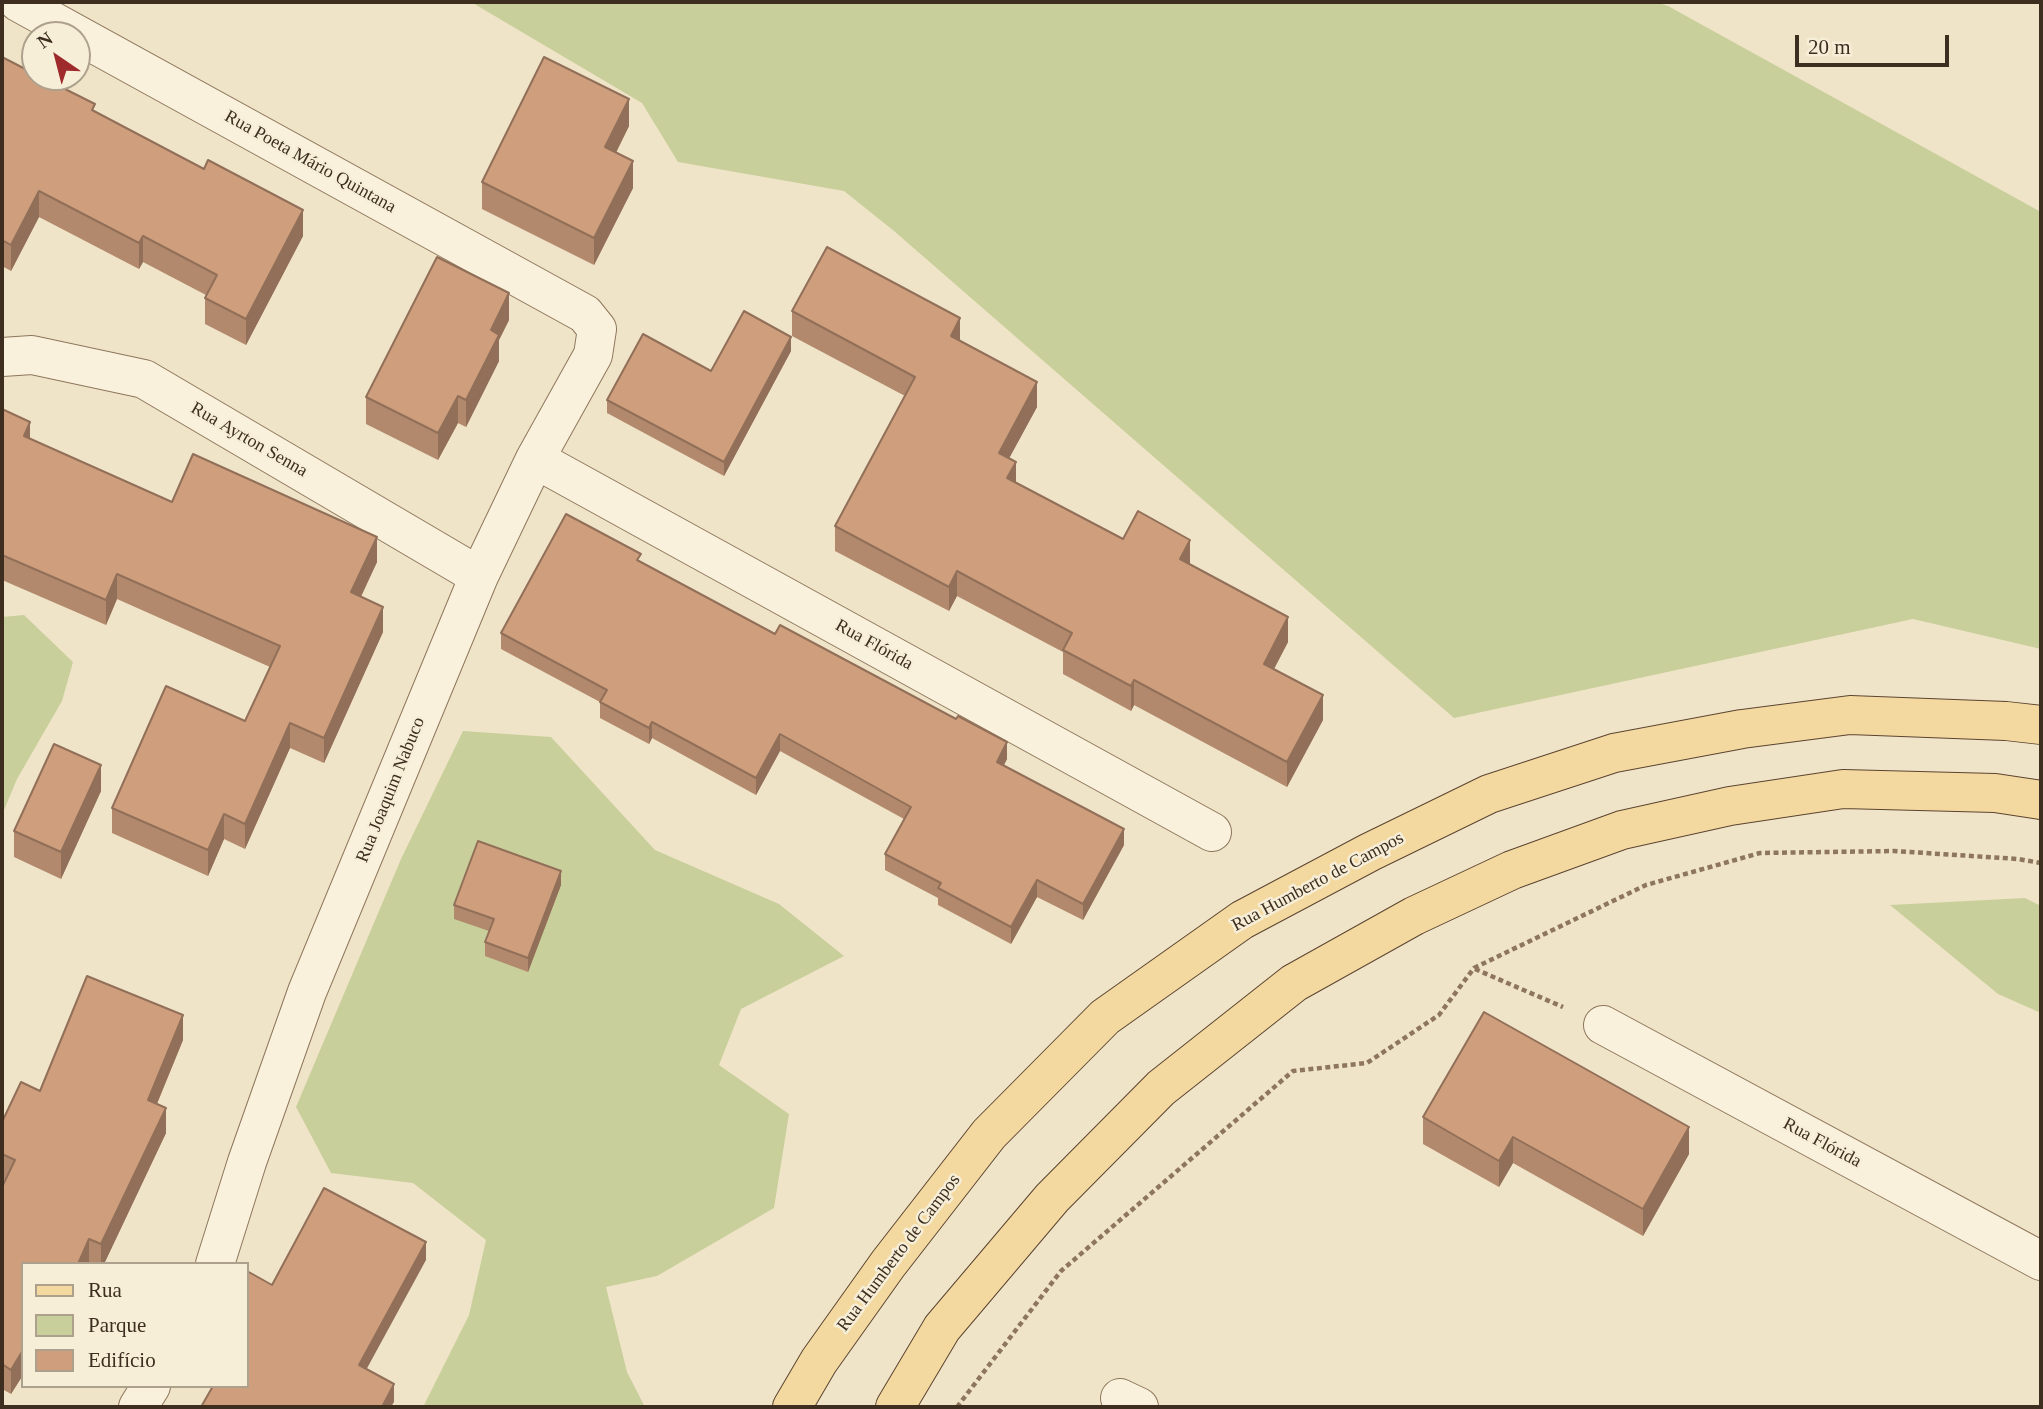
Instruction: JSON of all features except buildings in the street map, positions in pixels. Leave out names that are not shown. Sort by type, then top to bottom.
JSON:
[{"type":"main road","name":"Rua Humberto de Campos","points":[[792,1407],[819,1362],[888,1264],[989,1134],[1105,1017],[1242,920],[1370,852],[1489,794],[1614,753],[1742,729],[1850,715],[2006,721],[2041,725]]},
{"type":"main road","points":[[895,1407],[942,1328],[1052,1198],[1161,1088],[1294,984],[1414,916],[1511,870],[1622,830],[1730,806],[1843,789],[1995,793],[2041,800]]},
{"type":"street","name":"Rua Poeta Mário Quintana","points":[[18,2],[585,314],[597,329]]},
{"type":"street","name":"Rua Joaquim Nabuco","points":[[216,1262],[247,1161],[307,992],[479,576],[535,459],[593,355],[597,329]]},
{"type":"street","name":"Rua Ayrton Senna","points":[[2,357],[32,355],[144,379],[479,576]]},
{"type":"street","name":"Rua Flórida","points":[[535,459],[1212,832]]},
{"type":"street","name":"Rua Flórida","points":[[1603,1024],[2041,1261]]},
{"type":"street","points":[[138,1407],[150,1388]]},
{"type":"path","points":[[957,1407],[1061,1271],[1293,1071],[1367,1063],[1439,1015],[1474,968],[1646,886],[1760,853],[1894,851],[2018,859],[2041,863]]},
{"type":"path","points":[[1474,968],[1603,1024]]},
{"type":"green space","points":[[471,2],[1656,2],[1668,6],[2041,212],[2041,649],[1913,619],[1454,718],[894,231],[844,191],[678,162],[642,103]]},
{"type":"green space","points":[[24,615],[73,662],[62,701],[17,779],[2,815],[2,617]]},
{"type":"green space","points":[[463,731],[551,737],[655,850],[779,904],[844,956],[741,1009],[719,1065],[789,1114],[774,1208],[657,1276],[606,1287],[627,1372],[645,1407],[423,1407],[469,1315],[486,1240],[413,1183],[331,1173],[296,1107],[401,859]]},
{"type":"green space","points":[[2025,898],[2041,906],[2041,1013],[1998,994],[1890,905]]}]
